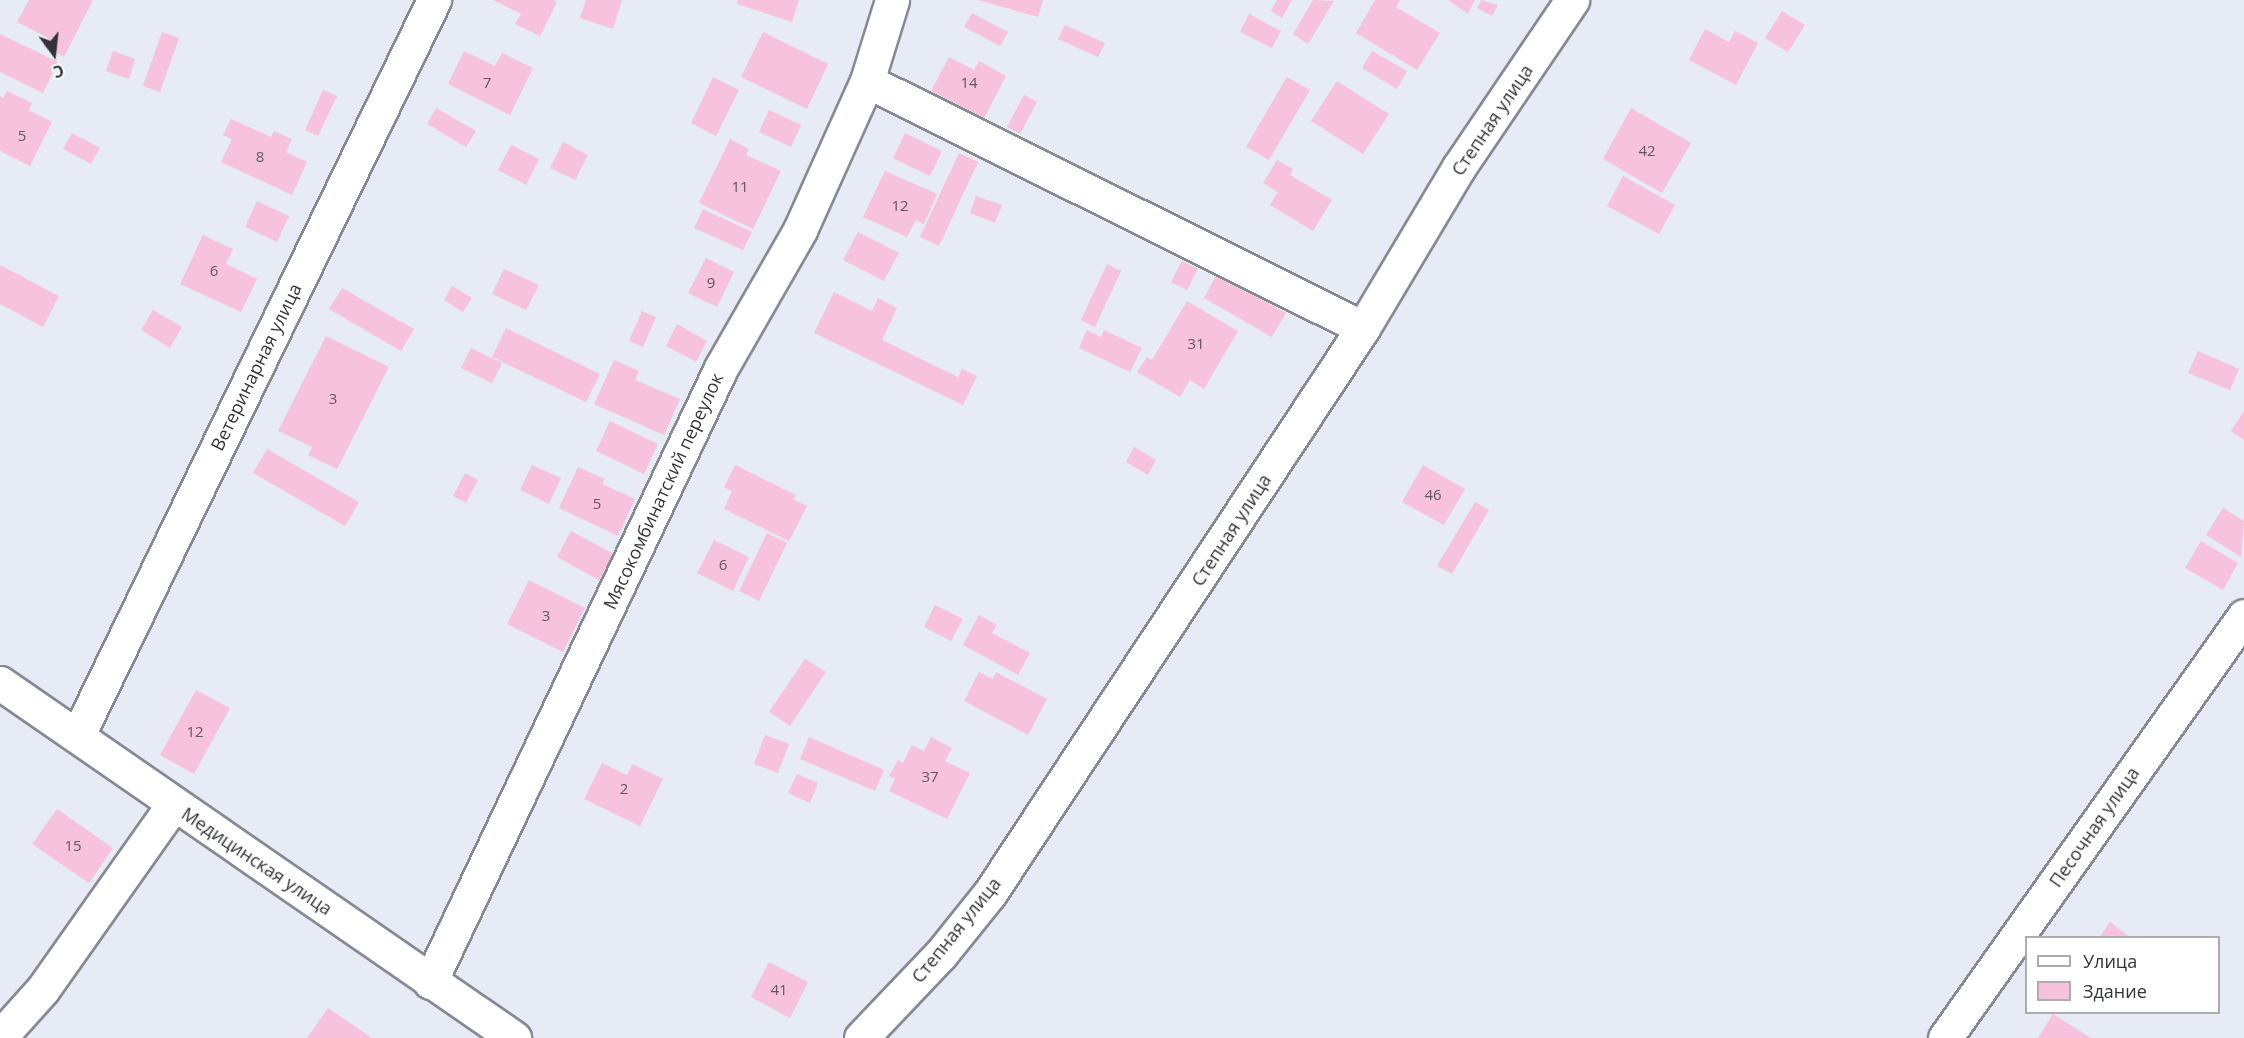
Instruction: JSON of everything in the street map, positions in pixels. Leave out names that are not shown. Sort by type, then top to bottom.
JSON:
[{"type":"street","name":"Ветеринарная улица","points":[[78,735],[434,0]]},
{"type":"street","name":"Мясокомбинатский переулок","points":[[430,982],[721,368],[800,230],[867,81],[892,0]]},
{"type":"street","name":"Степная улица","points":[[861,1038],[941,954],[990,893],[1363,328],[1459,167],[1572,0]]},
{"type":"street","points":[[867,81],[1363,328]]},
{"type":"street","name":"Песочная улица","points":[[1945,1038],[2244,616]]},
{"type":"street","name":"Медицинская улица","points":[[0,683],[78,735],[173,805],[514,1038]]},
{"type":"street","points":[[0,1037],[43,989],[173,805]]},
{"type":"building","points":[[29,0],[93,0],[64,57],[43,46],[48,38],[17,22]]},
{"type":"building","points":[[493,0],[553,0],[557,2],[540,36],[515,24],[521,14]]},
{"type":"building","points":[[586,0],[622,0],[613,29],[580,18]]},
{"type":"building","points":[[738,0],[799,0],[792,22],[737,4]]},
{"type":"building","points":[[978,0],[1043,0],[1038,17]]},
{"type":"building","points":[[1277,0],[1292,0],[1282,18],[1271,11]]},
{"type":"building","points":[[1313,0],[1334,1],[1308,44],[1293,34]]},
{"type":"building","points":[[1375,0],[1400,0],[1396,7],[1440,33],[1417,70],[1356,33]]},
{"type":"building","points":[[1448,0],[1475,0],[1468,14]]},
{"type":"building","points":[[1481,0],[1498,5],[1492,16],[1477,8]]},
{"type":"building","points":[[1782,11],[1805,25],[1788,52],[1765,38]]},
{"type":"building","points":[[972,13],[1008,32],[1000,46],[964,27]]},
{"type":"building","points":[[1249,14],[1281,31],[1272,48],[1240,32]]},
{"type":"building","points":[[1065,25],[1105,43],[1098,57],[1058,39]]},
{"type":"building","points":[[1705,29],[1729,42],[1735,31],[1758,43],[1736,85],[1689,60]]},
{"type":"building","points":[[162,32],[179,38],[160,92],[143,86]]},
{"type":"building","points":[[763,32],[828,64],[807,109],[741,77]]},
{"type":"building","points":[[0,34],[58,62],[43,93],[0,72]]},
{"type":"building","points":[[113,51],[135,59],[129,79],[106,71]]},
{"type":"building","points":[[464,51],[495,66],[502,53],[533,68],[510,115],[448,84]]},
{"type":"building","points":[[1372,51],[1407,71],[1397,89],[1362,68]]},
{"type":"building","points":[[949,57],[974,70],[979,61],[1006,76],[984,118],[931,91]]},
{"type":"building","points":[[713,77],[739,90],[716,136],[691,123]]},
{"type":"building","points":[[1287,77],[1310,90],[1269,160],[1246,147]]},
{"type":"building","points":[[1337,81],[1389,114],[1363,154],[1311,121]]},
{"type":"building","points":[[323,90],[337,96],[318,136],[305,130]]},
{"type":"building","points":[[7,91],[32,103],[29,110],[52,122],[30,166],[0,151],[0,96],[3,98]]},
{"type":"building","points":[[1024,95],[1037,102],[1020,134],[1007,127]]},
{"type":"building","points":[[436,108],[476,131],[466,147],[427,124]]},
{"type":"building","points":[[1631,108],[1691,143],[1662,193],[1603,159]]},
{"type":"building","points":[[769,110],[801,125],[791,147],[759,132]]},
{"type":"building","points":[[231,119],[271,137],[274,131],[292,139],[286,152],[307,162],[292,195],[221,162],[232,139],[223,135]]},
{"type":"building","points":[[72,133],[100,148],[91,164],[63,149]]},
{"type":"building","points":[[905,133],[942,151],[930,176],[893,158]]},
{"type":"building","points":[[730,139],[749,149],[746,155],[781,171],[753,229],[699,203]]},
{"type":"building","points":[[563,142],[588,155],[575,180],[550,168]]},
{"type":"building","points":[[511,145],[539,159],[526,185],[498,170]]},
{"type":"building","points":[[959,153],[978,162],[939,246],[920,237]]},
{"type":"building","points":[[1277,160],[1293,169],[1290,175],[1332,200],[1313,231],[1270,205],[1278,192],[1263,183]]},
{"type":"building","points":[[885,171],[937,194],[924,224],[916,220],[907,237],[863,217]]},
{"type":"building","points":[[1623,176],[1675,205],[1659,234],[1607,206]]},
{"type":"building","points":[[976,196],[1002,205],[995,223],[970,213]]},
{"type":"building","points":[[257,201],[289,216],[277,242],[245,227]]},
{"type":"building","points":[[703,209],[752,232],[743,250],[694,228]]},
{"type":"building","points":[[858,232],[899,253],[884,281],[843,260]]},
{"type":"building","points":[[203,235],[233,249],[226,264],[257,279],[241,312],[180,284]]},
{"type":"building","points":[[706,258],[734,272],[717,307],[688,293]]},
{"type":"building","points":[[1182,261],[1198,269],[1187,290],[1171,282]]},
{"type":"building","points":[[1107,264],[1121,271],[1095,327],[1081,320]]},
{"type":"building","points":[[0,265],[59,296],[43,327],[0,304]]},
{"type":"building","points":[[504,269],[539,285],[526,310],[492,294]]},
{"type":"building","points":[[1217,274],[1286,313],[1272,337],[1204,298]]},
{"type":"building","points":[[452,286],[472,298],[463,312],[444,300]]},
{"type":"building","points":[[342,288],[414,329],[401,351],[329,309]]},
{"type":"building","points":[[834,292],[872,311],[878,298],[897,308],[882,340],[958,377],[962,369],[977,376],[963,405],[814,333]]},
{"type":"building","points":[[1187,301],[1238,331],[1204,389],[1190,380],[1180,397],[1137,372],[1147,357],[1152,360]]},
{"type":"building","points":[[153,310],[182,327],[170,348],[141,330]]},
{"type":"building","points":[[642,311],[656,317],[643,347],[629,341]]},
{"type":"building","points":[[677,324],[707,341],[696,362],[666,346]]},
{"type":"building","points":[[506,328],[600,374],[586,402],[492,357]]},
{"type":"building","points":[[1087,330],[1101,337],[1104,330],[1142,348],[1130,372],[1079,348]]},
{"type":"building","points":[[326,336],[389,367],[337,469],[308,455],[312,447],[278,431]]},
{"type":"building","points":[[471,348],[502,363],[492,383],[461,368]]},
{"type":"building","points":[[2198,351],[2239,369],[2230,390],[2188,373]]},
{"type":"building","points":[[614,360],[639,371],[635,380],[680,399],[664,435],[594,404]]},
{"type":"building","points":[[2244,411],[2244,440],[2231,431]]},
{"type":"building","points":[[610,421],[658,444],[644,474],[596,451]]},
{"type":"building","points":[[1134,447],[1156,460],[1148,475],[1126,462]]},
{"type":"building","points":[[267,449],[359,502],[345,526],[253,473]]},
{"type":"building","points":[[532,465],[561,478],[549,504],[520,490]]},
{"type":"building","points":[[735,465],[796,495],[793,499],[807,506],[789,541],[724,509],[732,491],[724,487]]},
{"type":"building","points":[[1423,465],[1465,489],[1444,525],[1402,502]]},
{"type":"building","points":[[578,467],[605,479],[602,484],[635,499],[618,536],[559,508]]},
{"type":"building","points":[[465,473],[478,480],[466,503],[453,496]]},
{"type":"building","points":[[1475,502],[1489,510],[1452,574],[1437,566]]},
{"type":"building","points":[[2223,508],[2244,521],[2241,557],[2206,535]]},
{"type":"building","points":[[571,531],[614,554],[599,580],[557,557]]},
{"type":"building","points":[[767,533],[787,543],[759,601],[739,591]]},
{"type":"building","points":[[714,540],[749,557],[733,591],[697,573]]},
{"type":"building","points":[[2201,541],[2238,563],[2223,590],[2185,568]]},
{"type":"building","points":[[529,580],[585,608],[563,652],[507,624]]},
{"type":"building","points":[[935,605],[963,619],[951,641],[924,627]]},
{"type":"building","points":[[979,615],[997,625],[992,633],[1030,653],[1018,675],[963,645]]},
{"type":"building","points":[[805,659],[826,672],[790,726],[769,712]]},
{"type":"building","points":[[979,672],[993,679],[996,672],[1047,699],[1028,735],[964,701]]},
{"type":"building","points":[[196,690],[230,708],[194,774],[160,755]]},
{"type":"building","points":[[765,735],[789,744],[778,773],[754,764]]},
{"type":"building","points":[[809,737],[884,770],[875,791],[800,759]]},
{"type":"building","points":[[931,737],[952,748],[945,761],[970,773],[947,819],[889,791],[895,779],[889,776],[898,760],[903,763],[912,745],[924,751]]},
{"type":"building","points":[[602,763],[627,775],[633,764],[663,779],[640,826],[584,799]]},
{"type":"building","points":[[797,774],[818,783],[810,803],[788,793]]},
{"type":"building","points":[[57,809],[113,848],[89,883],[32,844]]},
{"type":"building","points":[[2110,922],[2128,936],[2100,936]]},
{"type":"building","points":[[769,962],[808,982],[790,1018],[751,997]]},
{"type":"building","points":[[328,1008],[372,1038],[307,1038]]},
{"type":"building","points":[[2053,1014],[2091,1038],[2038,1038]]}]
